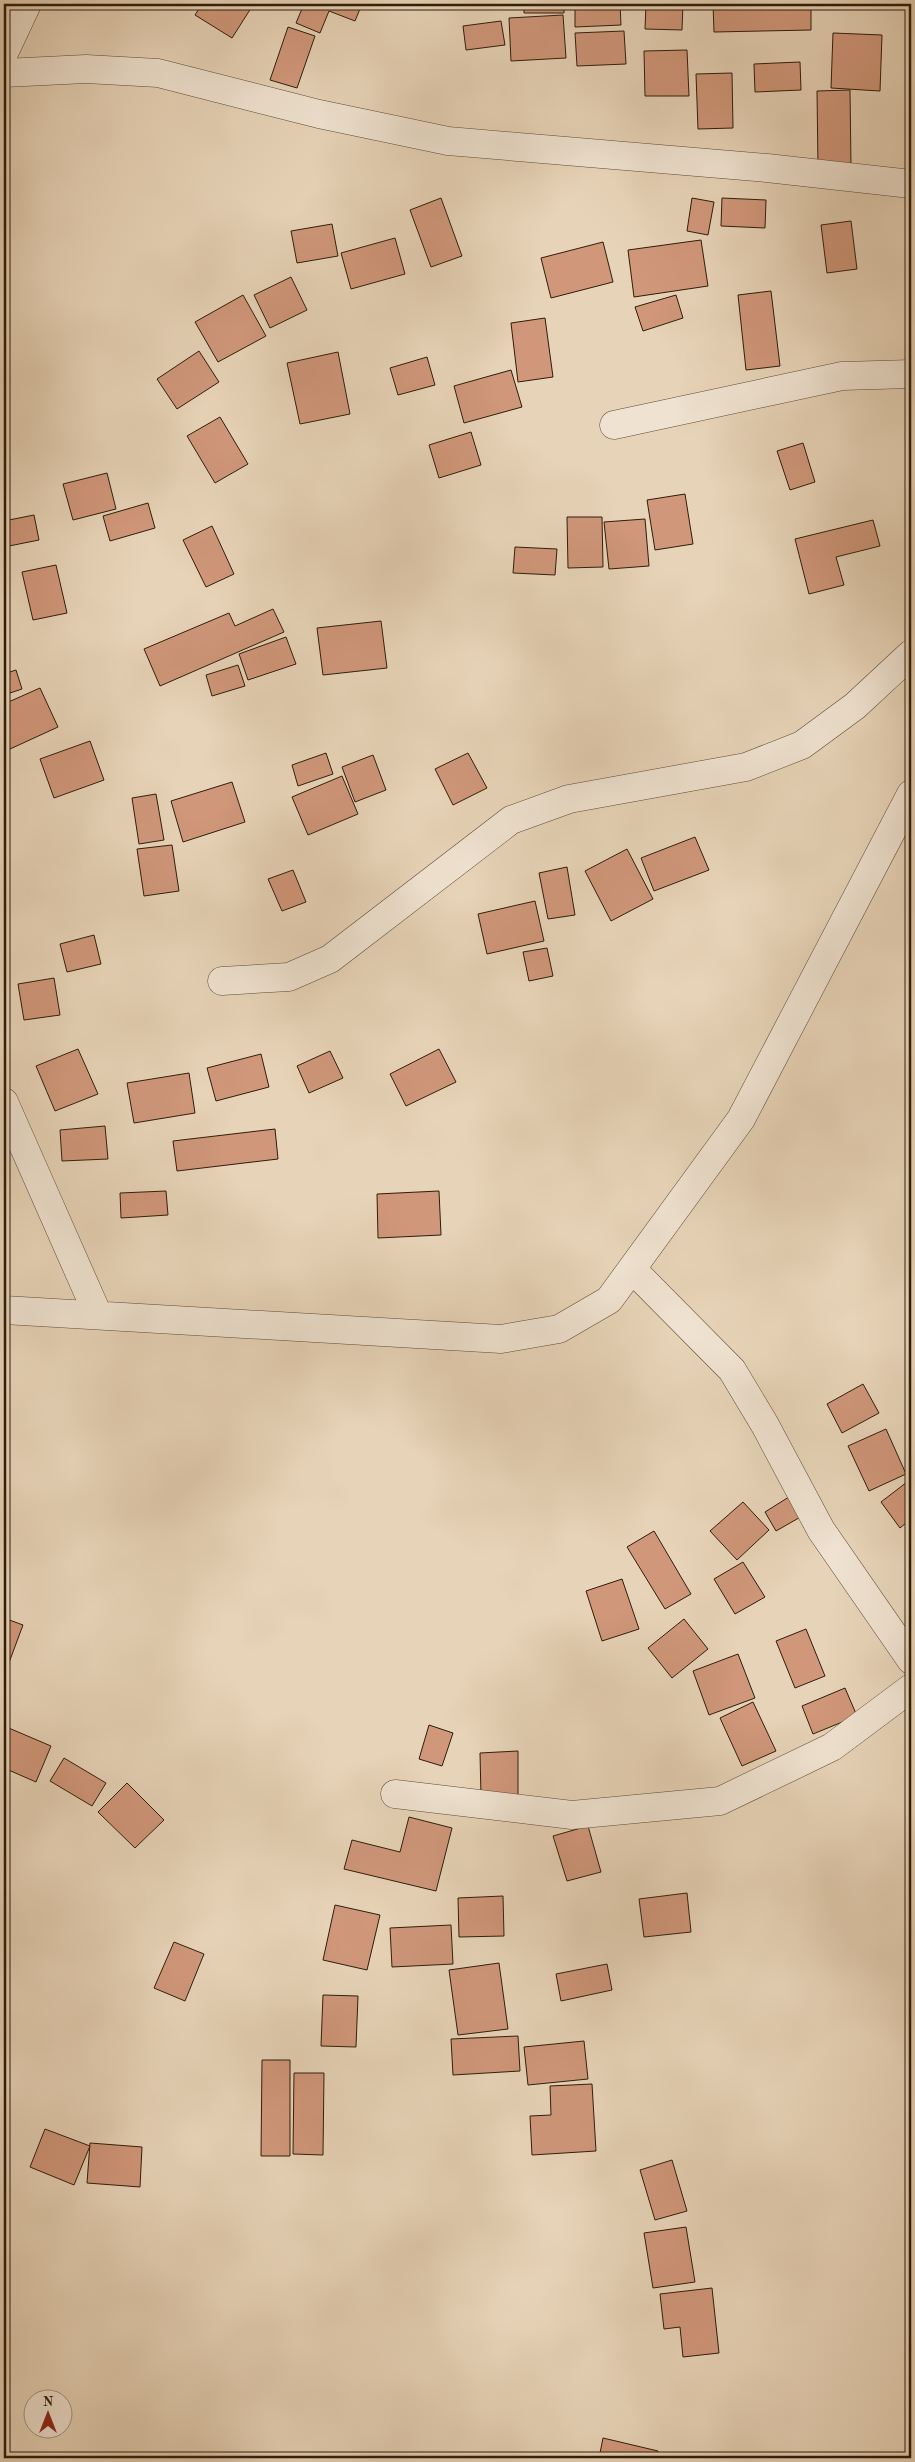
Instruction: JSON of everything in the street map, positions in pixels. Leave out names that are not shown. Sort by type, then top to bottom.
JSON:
[{"type":"street","points":[[4,53],[27,4]]},
{"type":"street","points":[[4,73],[86,69],[158,73],[319,114],[448,141],[766,168],[911,184]]},
{"type":"street","points":[[614,425],[842,376],[911,374]]},
{"type":"street","points":[[222,981],[289,977],[330,959],[511,820],[569,799],[746,766],[802,745],[855,706],[911,654]]},
{"type":"street","points":[[4,1310],[501,1339],[559,1329],[609,1300],[742,1119],[911,794]]},
{"type":"street","points":[[4,1102],[98,1315]]},
{"type":"street","points":[[632,1269],[732,1370],[765,1425],[821,1530],[911,1660]]},
{"type":"street","points":[[395,1794],[572,1815],[720,1801],[832,1747],[911,1688]]},
{"type":"building","points":[[202,4],[253,5],[232,38],[195,15]]},
{"type":"building","points":[[304,4],[362,4],[355,21],[329,11],[320,33],[296,23]]},
{"type":"building","points":[[524,4],[564,4],[564,13],[524,13]]},
{"type":"building","points":[[575,4],[620,4],[621,25],[575,27]]},
{"type":"building","points":[[646,4],[683,4],[682,30],[645,29]]},
{"type":"building","points":[[713,4],[811,4],[811,30],[714,32]]},
{"type":"building","points":[[563,15],[566,58],[511,61],[509,18]]},
{"type":"building","points":[[501,21],[505,45],[466,50],[463,26]]},
{"type":"building","points":[[288,27],[315,36],[297,88],[270,80]]},
{"type":"building","points":[[624,31],[626,64],[577,66],[575,33]]},
{"type":"building","points":[[833,33],[882,35],[880,91],[831,88]]},
{"type":"building","points":[[687,50],[689,96],[645,96],[644,51]]},
{"type":"building","points":[[800,62],[801,90],[755,92],[754,64]]},
{"type":"building","points":[[732,73],[733,128],[698,129],[696,74]]},
{"type":"building","points":[[850,90],[851,167],[818,167],[817,91]]},
{"type":"building","points":[[441,198],[462,256],[431,267],[410,210]]},
{"type":"building","points":[[692,198],[714,202],[708,235],[687,231]]},
{"type":"building","points":[[722,198],[766,200],[765,228],[721,226]]},
{"type":"building","points":[[851,221],[857,269],[827,273],[821,225]]},
{"type":"building","points":[[332,224],[338,256],[297,263],[291,231]]},
{"type":"building","points":[[395,238],[405,274],[351,289],[341,253]]},
{"type":"building","points":[[701,240],[708,286],[634,297],[628,250]]},
{"type":"building","points":[[603,242],[613,282],[551,298],[541,258]]},
{"type":"building","points":[[291,277],[307,310],[270,328],[254,295]]},
{"type":"building","points":[[771,291],[780,366],[746,370],[738,295]]},
{"type":"building","points":[[243,295],[266,336],[218,362],[195,322]]},
{"type":"building","points":[[676,295],[683,318],[643,331],[635,307]]},
{"type":"building","points":[[545,318],[553,377],[518,382],[511,323]]},
{"type":"building","points":[[199,351],[219,382],[177,409],[157,379]]},
{"type":"building","points":[[338,352],[350,414],[300,424],[287,363]]},
{"type":"building","points":[[427,357],[435,385],[398,395],[390,368]]},
{"type":"building","points":[[511,370],[522,407],[464,423],[454,386]]},
{"type":"building","points":[[220,417],[248,464],[215,483],[187,436]]},
{"type":"building","points":[[471,432],[481,465],[439,478],[429,445]]},
{"type":"building","points":[[803,443],[815,482],[790,490],[777,451]]},
{"type":"building","points":[[107,473],[116,509],[73,520],[63,484]]},
{"type":"building","points":[[685,494],[693,544],[655,550],[647,500]]},
{"type":"building","points":[[148,503],[155,528],[110,541],[103,516]]},
{"type":"building","points":[[34,515],[39,540],[4,547],[4,521]]},
{"type":"building","points":[[567,517],[602,517],[603,567],[568,568]]},
{"type":"building","points":[[645,519],[649,566],[609,569],[604,522]]},
{"type":"building","points":[[873,520],[880,546],[836,557],[844,585],[809,594],[795,539]]},
{"type":"building","points":[[212,526],[234,574],[206,587],[183,540]]},
{"type":"building","points":[[515,547],[557,549],[555,575],[513,573]]},
{"type":"building","points":[[56,565],[67,613],[33,620],[22,572]]},
{"type":"building","points":[[273,609],[284,632],[160,686],[144,649],[229,613],[235,626]]},
{"type":"building","points":[[381,621],[387,668],[323,675],[317,628]]},
{"type":"building","points":[[286,637],[296,664],[248,680],[239,654]]},
{"type":"building","points":[[238,665],[245,686],[212,696],[206,675]]},
{"type":"building","points":[[16,670],[22,689],[4,695],[4,674]]},
{"type":"building","points":[[40,688],[58,727],[10,749],[4,734],[4,704]]},
{"type":"building","points":[[90,741],[104,780],[54,798],[40,759]]},
{"type":"building","points":[[326,753],[333,774],[298,786],[292,765]]},
{"type":"building","points":[[468,753],[487,788],[453,805],[435,769]]},
{"type":"building","points":[[373,755],[386,790],[355,802],[342,767]]},
{"type":"building","points":[[342,776],[358,814],[308,835],[292,797]]},
{"type":"building","points":[[232,782],[245,822],[183,842],[171,801]]},
{"type":"building","points":[[156,794],[164,840],[139,844],[132,798]]},
{"type":"building","points":[[695,837],[709,870],[654,891],[641,858]]},
{"type":"building","points":[[172,845],[179,891],[144,896],[137,849]]},
{"type":"building","points":[[627,849],[653,899],[611,921],[585,871]]},
{"type":"building","points":[[567,867],[575,915],[548,919],[539,873]]},
{"type":"building","points":[[293,870],[306,902],[282,911],[268,879]]},
{"type":"building","points":[[535,901],[544,941],[487,954],[478,914]]},
{"type":"building","points":[[94,935],[101,964],[67,972],[60,944]]},
{"type":"building","points":[[547,948],[553,976],[529,981],[523,952]]},
{"type":"building","points":[[54,978],[60,1015],[24,1020],[18,984]]},
{"type":"building","points":[[78,1049],[98,1094],[55,1111],[36,1066]]},
{"type":"building","points":[[439,1049],[456,1082],[406,1106],[390,1074]]},
{"type":"building","points":[[330,1051],[343,1078],[309,1093],[297,1066]]},
{"type":"building","points":[[261,1054],[269,1087],[216,1101],[207,1068]]},
{"type":"building","points":[[189,1073],[195,1113],[134,1123],[127,1083]]},
{"type":"building","points":[[105,1126],[108,1159],[62,1161],[60,1130]]},
{"type":"building","points":[[275,1129],[278,1159],[177,1171],[173,1141]]},
{"type":"building","points":[[166,1191],[168,1215],[121,1218],[120,1193]]},
{"type":"building","points":[[439,1191],[441,1235],[378,1238],[377,1194]]},
{"type":"building","points":[[911,1255],[911,1269],[906,1257]]},
{"type":"building","points":[[863,1384],[879,1413],[842,1433],[827,1404]]},
{"type":"building","points":[[886,1429],[906,1474],[869,1491],[848,1446]]},
{"type":"building","points":[[911,1479],[911,1519],[900,1528],[881,1502]]},
{"type":"building","points":[[792,1495],[804,1515],[776,1531],[765,1512]]},
{"type":"building","points":[[743,1502],[769,1530],[737,1560],[710,1531]]},
{"type":"building","points":[[654,1531],[691,1594],[665,1609],[627,1547]]},
{"type":"building","points":[[743,1562],[765,1597],[735,1614],[714,1579]]},
{"type":"building","points":[[622,1579],[639,1629],[602,1641],[586,1591]]},
{"type":"building","points":[[4,1618],[23,1625],[4,1676]]},
{"type":"building","points":[[684,1619],[708,1649],[672,1678],[648,1648]]},
{"type":"building","points":[[806,1629],[825,1676],[795,1688],[776,1641]]},
{"type":"building","points":[[738,1654],[755,1698],[709,1715],[693,1671]]},
{"type":"building","points":[[845,1688],[857,1716],[813,1734],[802,1706]]},
{"type":"building","points":[[753,1702],[776,1751],[742,1766],[720,1718]]},
{"type":"building","points":[[429,1725],[453,1733],[442,1766],[419,1759]]},
{"type":"building","points":[[4,1726],[51,1746],[36,1782],[4,1768]]},
{"type":"building","points":[[518,1751],[518,1796],[481,1796],[480,1753]]},
{"type":"building","points":[[64,1758],[106,1783],[92,1806],[50,1781]]},
{"type":"building","points":[[127,1783],[164,1820],[135,1848],[98,1812]]},
{"type":"building","points":[[409,1817],[452,1828],[436,1891],[344,1869],[352,1840],[400,1852]]},
{"type":"building","points":[[588,1826],[601,1872],[567,1881],[553,1836]]},
{"type":"building","points":[[687,1893],[691,1932],[644,1937],[639,1899]]},
{"type":"building","points":[[503,1896],[504,1936],[459,1937],[458,1898]]},
{"type":"building","points":[[335,1905],[380,1915],[367,1970],[323,1960]]},
{"type":"building","points":[[451,1925],[453,1964],[392,1967],[390,1928]]},
{"type":"building","points":[[174,1942],[204,1954],[185,2001],[154,1988]]},
{"type":"building","points":[[499,1963],[508,2029],[458,2035],[449,1970]]},
{"type":"building","points":[[607,1964],[612,1990],[561,2001],[556,1974]]},
{"type":"building","points":[[323,1995],[358,1996],[356,2047],[321,2046]]},
{"type":"building","points":[[518,2036],[520,2071],[453,2075],[451,2039]]},
{"type":"building","points":[[584,2041],[588,2079],[528,2085],[524,2047]]},
{"type":"building","points":[[262,2060],[290,2060],[290,2156],[261,2156]]},
{"type":"building","points":[[294,2073],[324,2073],[323,2155],[293,2154]]},
{"type":"building","points":[[592,2084],[596,2151],[532,2155],[530,2116],[551,2115],[550,2086]]},
{"type":"building","points":[[45,2129],[90,2146],[74,2185],[30,2167]]},
{"type":"building","points":[[90,2143],[142,2147],[140,2187],[87,2183]]},
{"type":"building","points":[[672,2160],[687,2211],[655,2220],[640,2170]]},
{"type":"building","points":[[686,2227],[695,2282],[653,2288],[644,2233]]},
{"type":"building","points":[[712,2288],[719,2353],[683,2357],[680,2327],[664,2329],[660,2294]]},
{"type":"building","points":[[603,2438],[658,2451],[657,2458],[599,2458]]}]
